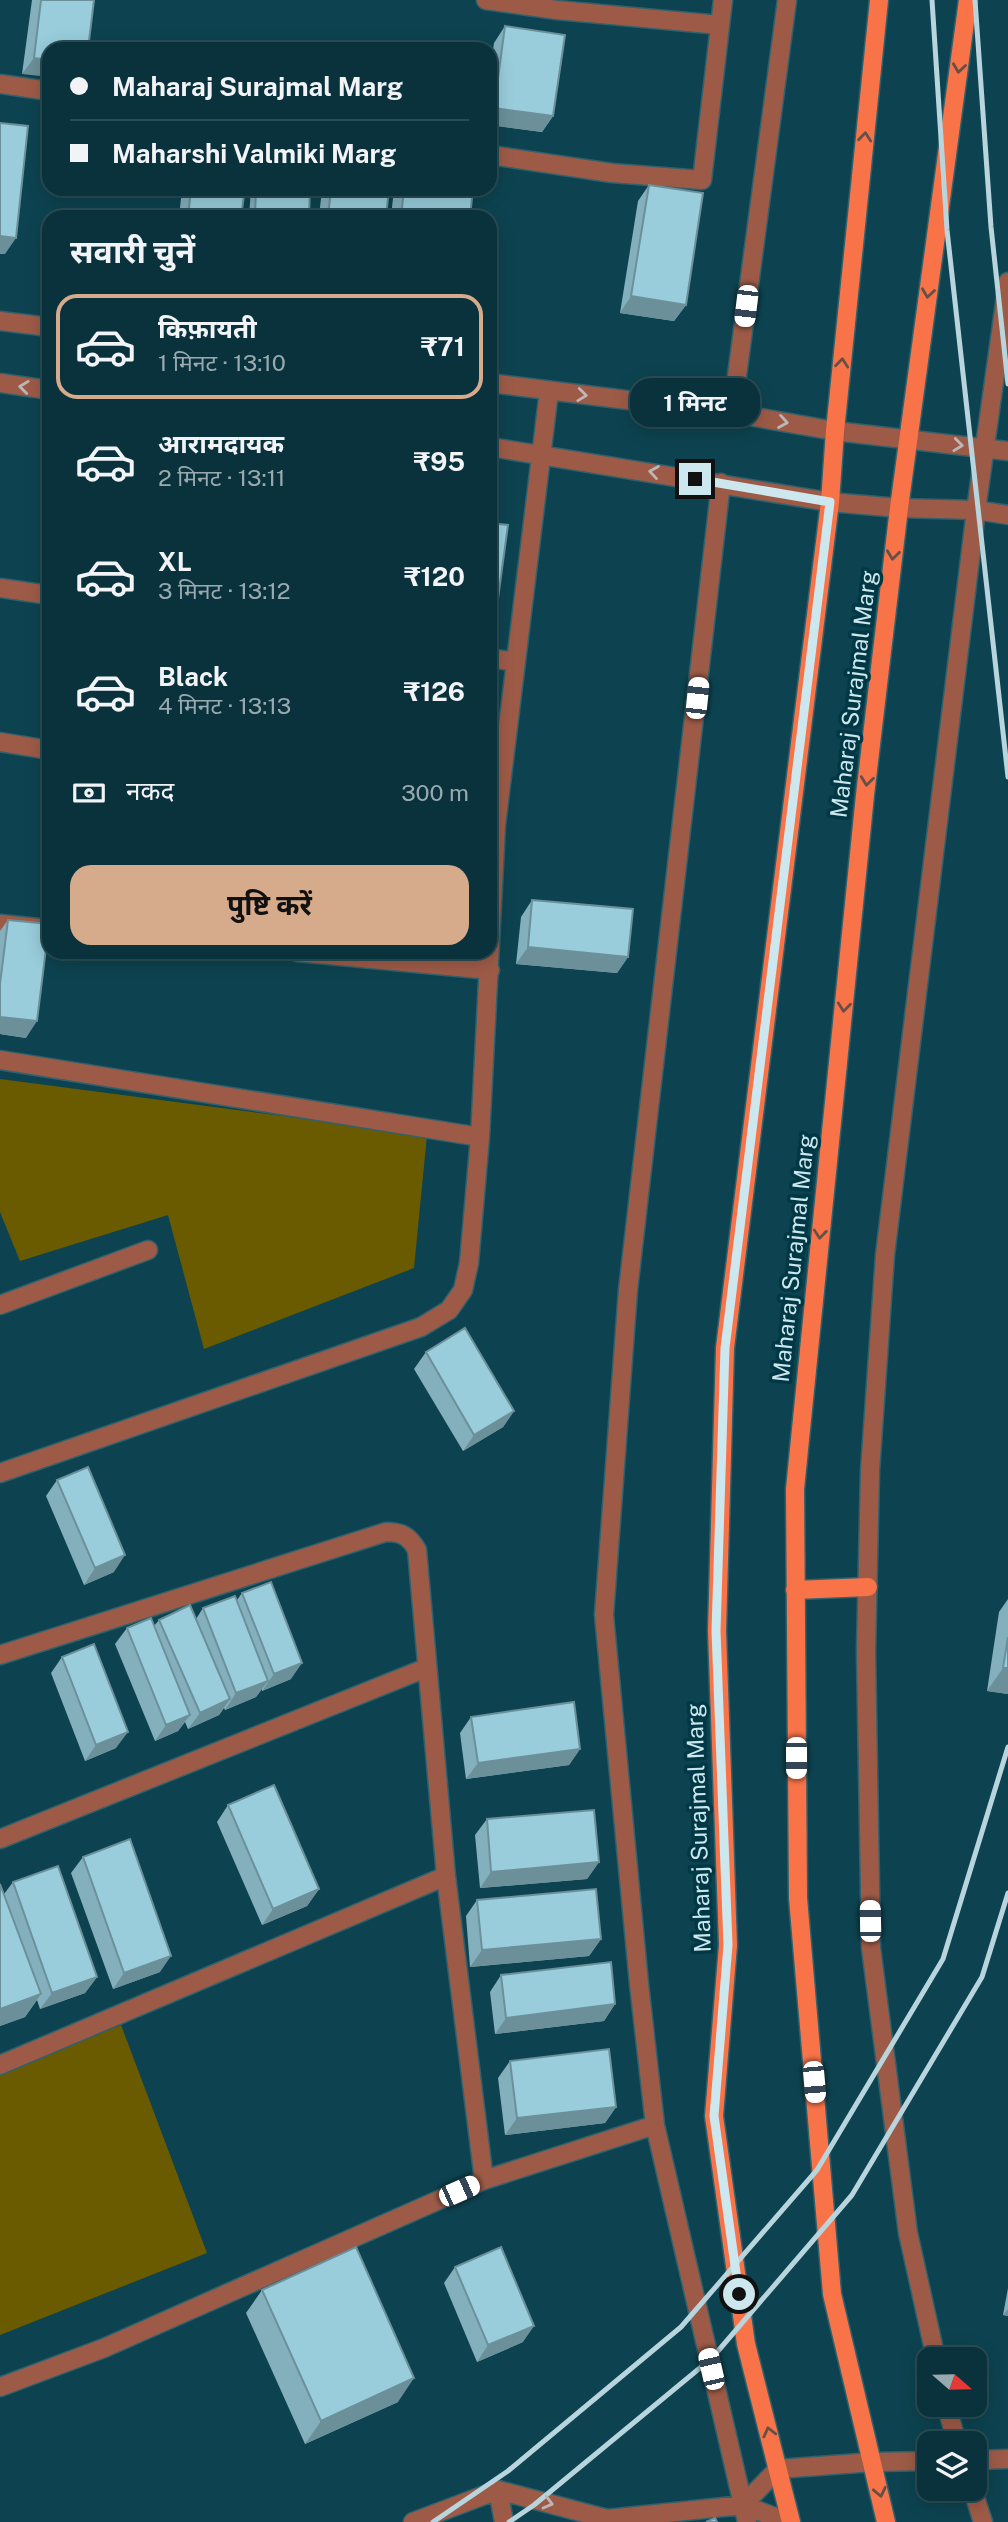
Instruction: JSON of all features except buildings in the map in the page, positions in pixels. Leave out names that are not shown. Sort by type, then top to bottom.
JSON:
[{"type":"main road","name":"Maharaj Surajmal Marg","points":[[789,2522],[746,2344],[714,2116],[728,1945],[716,1631],[725,1348],[830,502],[879,0]]},
{"type":"main road","name":"Maharaj Surajmal Marg","points":[[886,2522],[832,2294],[798,1898],[794,1489],[865,795],[899,508],[968,0]]},
{"type":"main road","points":[[795,1590],[868,1587]]},
{"type":"street","points":[[486,0],[558,5],[720,25]]},
{"type":"street","points":[[497,156],[612,173],[702,180],[723,0]]},
{"type":"street","points":[[732,413],[787,0]]},
{"type":"street","points":[[0,84],[42,90]]},
{"type":"street","points":[[933,2347],[908,2233],[871,1948],[866,1651],[870,1471],[885,1255],[976,510],[1008,282]]},
{"type":"street","points":[[0,321],[42,326]]},
{"type":"street","points":[[0,383],[42,389]]},
{"type":"street","points":[[497,384],[732,413],[835,431],[1008,452]]},
{"type":"street","points":[[497,795],[549,390]]},
{"type":"street","points":[[497,448],[830,502],[899,508],[976,510],[1008,515]]},
{"type":"street","points":[[721,483],[628,1290],[604,1615],[655,2125],[745,2513]]},
{"type":"street","points":[[0,588],[42,594]]},
{"type":"street","points":[[497,659],[515,662]]},
{"type":"street","points":[[0,742],[42,749]]},
{"type":"street","points":[[0,925],[42,928]]},
{"type":"street","points":[[372,959],[490,970]]},
{"type":"street","points":[[0,1473],[421,1327],[449,1310],[463,1290],[469,1262],[480,1137],[490,959]]},
{"type":"street","points":[[0,1060],[480,1137]]},
{"type":"street","points":[[0,1305],[148,1250]]},
{"type":"street","points":[[0,1655],[386,1532],[399,1532],[410,1538],[416,1550],[446,1876],[484,2180]]},
{"type":"street","points":[[0,1839],[426,1668]]},
{"type":"street","points":[[0,2065],[446,1876]]},
{"type":"street","points":[[0,2387],[104,2348],[484,2180],[655,2125]]},
{"type":"street","points":[[987,2460],[1008,2459]]},
{"type":"street","points":[[745,2513],[778,2469],[917,2461]]},
{"type":"street","points":[[413,2522],[498,2490],[605,2521],[745,2513],[789,2522]]},
{"type":"street","points":[[498,2490],[504,2522]]},
{"type":"street","points":[[976,2501],[983,2522]]},
{"type":"shaded area","points":[[0,1079],[427,1135],[414,1268],[204,1349],[168,1215],[20,1261],[0,1212]]},
{"type":"shaded area","points":[[121,2025],[207,2253],[0,2335],[0,2074]]},
{"type":"railway","points":[[932,0],[947,230],[1008,777]]},
{"type":"railway","points":[[975,0],[991,227],[1008,384]]},
{"type":"railway","points":[[433,2522],[508,2471],[681,2327],[817,2170],[943,1959],[1008,1747]]},
{"type":"railway","points":[[509,2522],[534,2505],[712,2358],[852,2195],[982,1977],[1008,1893]]},
{"type":"route","points":[[695,479],[830,502],[725,1348],[716,1631],[728,1945],[714,2116],[739,2294]]}]
